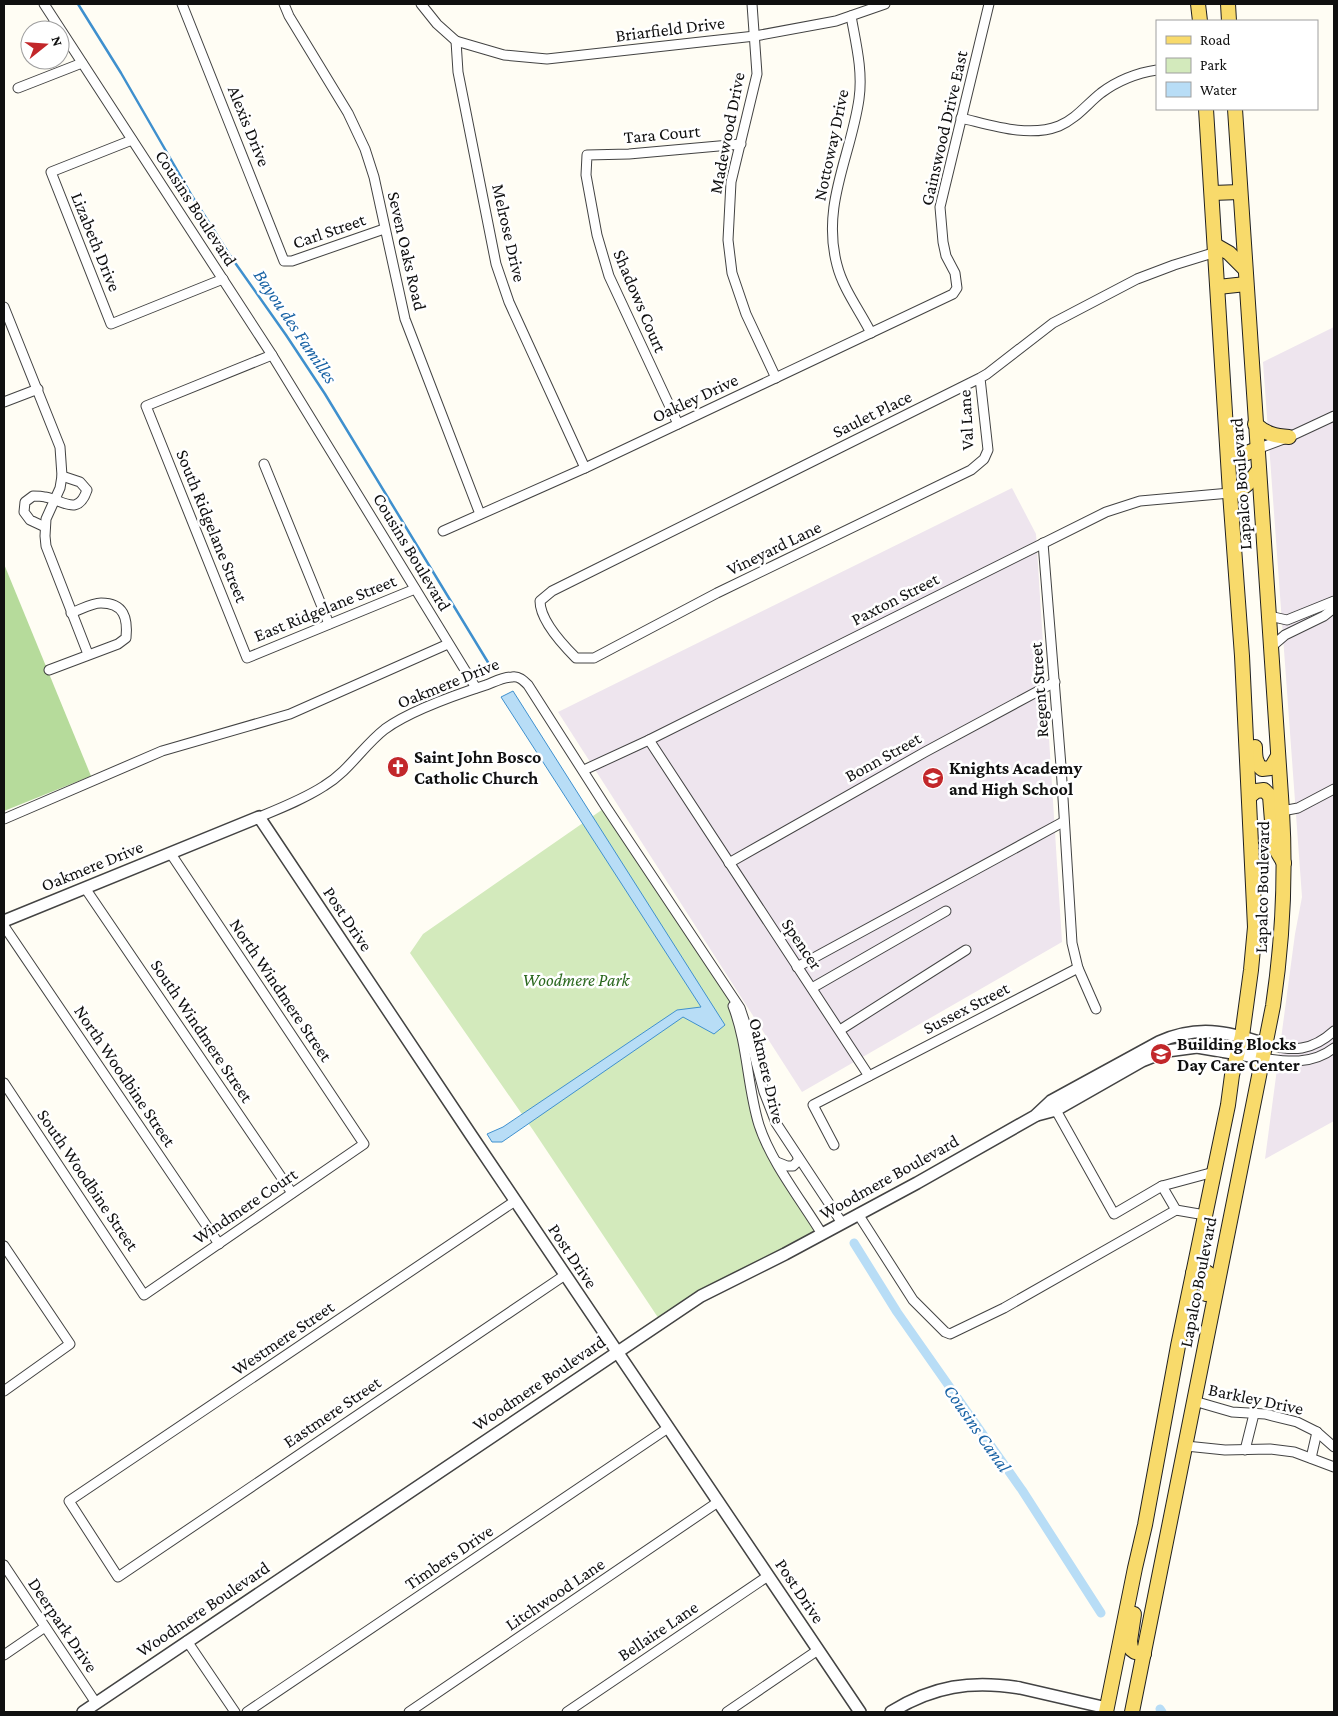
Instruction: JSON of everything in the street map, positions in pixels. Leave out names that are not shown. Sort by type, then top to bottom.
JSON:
[{"type":"main road","points":[[1198,4],[1200,20]]},
{"type":"main road","points":[[1228,4],[1229,20]]},
{"type":"main road","name":"Lapalco Boulevard","points":[[1106,1710],[1145,1525],[1232,1075],[1242,1036],[1251,970],[1254,927],[1245,708],[1206,110]]},
{"type":"main road","name":"Lapalco Boulevard","points":[[1132,1712],[1273,1006],[1284,909],[1282,811],[1235,110]]},
{"type":"main road","points":[[1212,193],[1240,192]]},
{"type":"main road","points":[[1216,249],[1229,253],[1245,269]]},
{"type":"main road","points":[[1218,287],[1246,284]]},
{"type":"main road","points":[[1224,398],[1234,414],[1237,451],[1239,454],[1243,454],[1257,449]]},
{"type":"main road","points":[[1256,424],[1263,431],[1271,435],[1289,437]]},
{"type":"main road","points":[[1230,493],[1240,491],[1252,481],[1258,471]]},
{"type":"main road","points":[[1245,708],[1254,733],[1258,766],[1262,769],[1271,768],[1278,756]]},
{"type":"main road","points":[[1250,796],[1256,791],[1264,790],[1270,796],[1274,846],[1284,864]]},
{"type":"main road","points":[[1220,1143],[1219,1176],[1205,1240],[1206,1247],[1211,1251],[1224,1252]]},
{"type":"main road","points":[[1193,1273],[1205,1270],[1209,1274],[1199,1332],[1202,1359]]},
{"type":"main road","points":[[1145,1525],[1158,1526],[1161,1530],[1158,1545],[1159,1577]]},
{"type":"main road","points":[[1135,1568],[1135,1606],[1130,1641],[1131,1648],[1135,1652],[1144,1654]]},
{"type":"street","name":"Cousins Boulevard","points":[[44,4],[272,355],[476,688]]},
{"type":"street","name":"Alexis Drive","points":[[182,4],[284,261]]},
{"type":"street","name":"Seven Oaks Road","points":[[284,4],[289,16],[348,113],[365,149],[374,178],[405,319],[480,514]]},
{"type":"street","points":[[421,4],[437,24],[456,41]]},
{"type":"street","name":"Madewood Drive","points":[[752,4],[757,74],[731,182],[728,240],[732,273],[746,314],[776,378]]},
{"type":"street","name":"Briarfield Drive","points":[[456,41],[504,55],[547,59],[755,36],[836,21],[885,4]]},
{"type":"street","name":"Gainswood Drive East","points":[[957,288],[955,273],[946,256],[943,242],[940,207],[989,4]]},
{"type":"street","name":"Nottoway Drive","points":[[850,16],[861,75],[859,100],[852,132],[839,174],[834,202],[834,246],[837,265],[845,285],[872,333]]},
{"type":"street","name":"Melrose Drive","points":[[456,41],[458,72],[496,264],[509,302],[585,468]]},
{"type":"street","points":[[18,88],[82,63]]},
{"type":"street","points":[[961,118],[1005,128],[1031,130],[1049,128],[1070,120],[1115,84],[1132,76],[1156,70]]},
{"type":"street","name":"Lizabeth Drive","points":[[132,140],[51,172],[111,324],[223,279]]},
{"type":"street","name":"Tara Court","points":[[586,155],[629,154],[741,144]]},
{"type":"street","name":"Shadows Court","points":[[586,155],[586,175],[597,235],[606,269],[678,424]]},
{"type":"street","name":"Carl Street","points":[[284,261],[292,261],[384,228]]},
{"type":"street","name":"Saulet Place","points":[[576,658],[560,641],[540,609],[540,601],[552,591],[980,378],[1052,323],[1137,280],[1216,249]]},
{"type":"street","name":"Oakley Drive","points":[[443,531],[585,468],[872,333],[953,294],[957,288]]},
{"type":"street","points":[[4,307],[60,447],[62,476],[60,488],[45,526],[46,546],[49,558],[88,654]]},
{"type":"street","name":"South Ridgelane Street","points":[[247,658],[146,406],[272,355]]},
{"type":"street","name":"Val Lane","points":[[980,378],[988,450],[984,459]]},
{"type":"street","points":[[4,402],[38,389]]},
{"type":"street","points":[[1257,449],[1289,437],[1334,416]]},
{"type":"street","name":"Vineyard Lane","points":[[576,658],[594,658],[716,594],[971,470],[984,459]]},
{"type":"street","points":[[264,464],[329,624]]},
{"type":"street","points":[[45,526],[30,520],[24,512],[25,502],[33,496],[46,497],[68,506],[77,504],[84,499],[86,490],[80,482],[62,476]]},
{"type":"street","name":"Paxton Street","points":[[584,770],[649,740],[1106,512],[1140,501],[1230,493]]},
{"type":"street","name":"Regent Street","points":[[1043,543],[1072,943],[1078,968],[1096,1009]]},
{"type":"street","name":"East Ridgelane Street","points":[[247,658],[415,589]]},
{"type":"street","points":[[1268,616],[1287,620],[1334,601]]},
{"type":"street","points":[[49,670],[118,644],[126,638],[127,620],[122,611],[116,606],[101,603],[71,613]]},
{"type":"street","points":[[1271,646],[1286,635],[1324,616],[1334,608]]},
{"type":"street","points":[[4,820],[162,751],[290,714],[448,644]]},
{"type":"street","name":"Oakmere Drive","points":[[4,920],[171,854],[304,798],[327,785],[353,763],[376,737],[387,728],[434,705],[476,688],[511,676],[522,679],[528,685],[740,1008],[769,1107],[776,1123],[842,1223]]},
{"type":"street","name":"Bonn Street","points":[[729,863],[925,752],[1054,682]]},
{"type":"street","name":"Spencer","points":[[649,740],[869,1076]]},
{"type":"street","points":[[1282,811],[1298,808],[1334,789]]},
{"type":"street","name":"Post Drive","points":[[259,817],[498,1176],[860,1712]]},
{"type":"street","points":[[797,967],[1063,822]]},
{"type":"street","name":"North Windmere Street","points":[[171,854],[364,1144]]},
{"type":"street","name":"South Windmere Street","points":[[85,888],[292,1193]]},
{"type":"street","points":[[812,988],[946,911]]},
{"type":"street","name":"North Woodbine Street","points":[[4,926],[219,1244]]},
{"type":"street","points":[[840,1030],[966,950]]},
{"type":"street","name":"Sussex Street","points":[[869,1076],[1078,968]]},
{"type":"street","name":"Oakmere Drive","points":[[728,992],[744,1043],[750,1087],[766,1142],[822,1234]]},
{"type":"street","name":"Woodmere Boulevard","points":[[1053,1106],[1139,1052],[1173,1036],[1200,1031],[1242,1036],[1263,1051]]},
{"type":"street","points":[[1263,1051],[1304,1048],[1326,1038],[1334,1031]]},
{"type":"street","name":"Woodmere Boulevard","points":[[83,1712],[701,1296],[822,1234],[1053,1106],[1136,1064],[1167,1051],[1197,1047],[1238,1053],[1263,1051]]},
{"type":"street","points":[[1263,1051],[1287,1062],[1303,1061],[1321,1056],[1334,1048]]},
{"type":"street","points":[[834,1145],[813,1105],[869,1076]]},
{"type":"street","name":"South Woodbine Street","points":[[4,1082],[144,1295]]},
{"type":"street","points":[[1053,1106],[1114,1214],[1162,1186],[1214,1172]]},
{"type":"street","name":"Windmere Court","points":[[144,1295],[364,1144]]},
{"type":"street","points":[[777,1162],[786,1166],[793,1166],[798,1161],[798,1157]]},
{"type":"street","points":[[1162,1186],[1176,1210]]},
{"type":"street","name":"Westmere Street","points":[[118,1577],[69,1502],[515,1201]]},
{"type":"street","points":[[858,1214],[913,1300],[945,1332],[950,1334],[1004,1308],[1176,1210],[1205,1215]]},
{"type":"street","points":[[4,1246],[70,1344],[4,1391]]},
{"type":"street","name":"Eastmere Street","points":[[118,1577],[565,1275]]},
{"type":"street","name":"Barkley Drive","points":[[1194,1402],[1232,1412],[1265,1414],[1297,1422],[1318,1432],[1334,1447]]},
{"type":"street","points":[[1246,1450],[1254,1414]]},
{"type":"street","name":"Timbers Drive","points":[[247,1712],[668,1428]]},
{"type":"street","points":[[1311,1458],[1318,1432]]},
{"type":"street","points":[[1186,1446],[1246,1450],[1270,1449],[1294,1452],[1334,1467]]},
{"type":"street","name":"Litchwood Lane","points":[[409,1712],[718,1502]]},
{"type":"street","name":"Deerpark Drive","points":[[4,1565],[96,1703]]},
{"type":"street","name":"Bellaire Lane","points":[[567,1712],[768,1576]]},
{"type":"street","points":[[4,1655],[44,1627]]},
{"type":"street","points":[[187,1642],[235,1712]]},
{"type":"street","points":[[727,1712],[818,1650]]},
{"type":"street","points":[[891,1712],[913,1699],[932,1692],[966,1684],[1020,1688],[1106,1710]]},
{"type":"shaded area","points":[[1334,327],[1334,1121],[1265,1159],[1295,934],[1302,897],[1263,362]]},
{"type":"shaded area","points":[[1012,488],[1036,534],[1062,942],[802,1092],[558,712]]},
{"type":"green space","points":[[4,564],[91,776],[4,811]]},
{"type":"green space","name":"Woodmere Park","points":[[606,807],[728,992],[735,1011],[760,1126],[822,1234],[661,1322],[533,1130],[410,953],[423,934]]},
{"type":"water","points":[[513,691],[725,1025],[714,1034],[683,1017],[502,1142],[492,1142],[487,1134],[503,1127],[677,1010],[701,1007],[501,697]]},
{"type":"waterway","name":"Bayou des Familles","points":[[78,4],[121,73],[192,196],[231,257],[325,394],[489,664]]},
{"type":"waterway","name":"Cousins Canal","points":[[854,1243],[897,1312],[1022,1490],[1101,1613]]},
{"type":"place","name":"Saint John Bosco Catholic Church","points":[[398,767]]},
{"type":"place","name":"Knights Academy and High School","points":[[933,778]]},
{"type":"place","name":"Building Blocks Day Care Center","points":[[1161,1054]]}]
